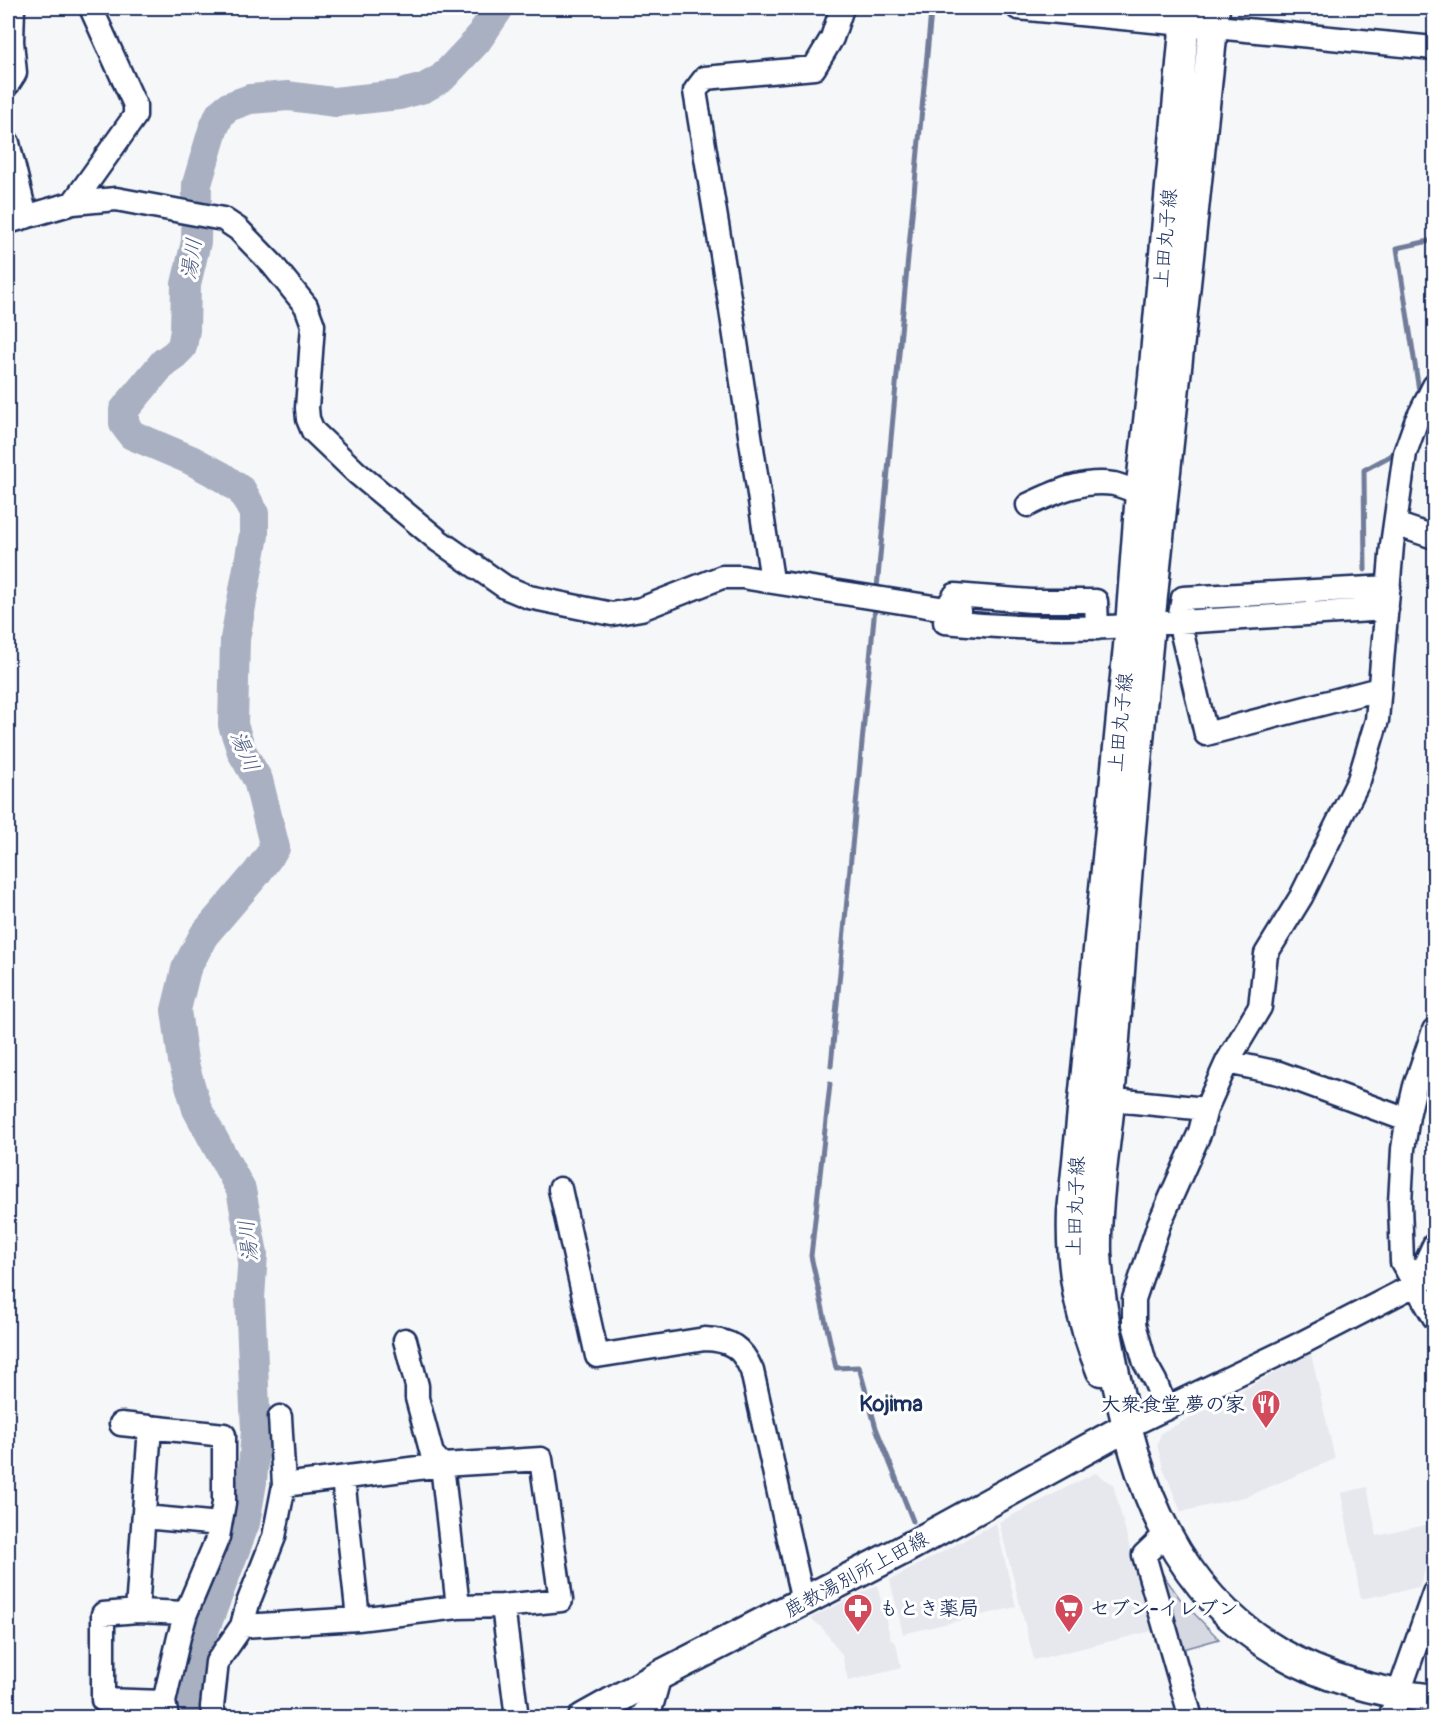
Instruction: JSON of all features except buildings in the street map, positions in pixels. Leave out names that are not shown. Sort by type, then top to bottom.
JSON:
[{"type":"main road","name":"上田丸子線","points":[[1153,624],[1140,493],[1153,377],[1185,16]]},
{"type":"main road","name":"上田丸子線","points":[[1214,17],[1153,624],[1096,1098],[1072,1212],[1072,1256],[1075,1285],[1086,1333],[1127,1427],[1142,1476],[1167,1534],[1202,1586],[1226,1613],[1251,1635],[1275,1652],[1300,1665],[1334,1678],[1393,1706],[1434,1699]]},
{"type":"main road","name":"鹿教湯別所上田線","points":[[583,1718],[660,1675],[913,1545],[1127,1427]]},
{"type":"street","points":[[8,84],[15,73],[12,41],[13,8]]},
{"type":"street","points":[[73,203],[135,116],[135,105],[91,8]]},
{"type":"street","points":[[772,580],[695,91],[705,78],[814,68],[832,38],[842,8]]},
{"type":"street","points":[[1018,8],[1214,17],[1434,48]]},
{"type":"street","points":[[8,143],[17,220],[73,203],[116,199],[223,219],[238,229],[272,264],[306,306],[313,325],[307,408],[308,419],[313,430],[357,473],[430,534],[505,587],[529,597],[612,614],[641,609],[722,578],[742,577],[946,609],[945,622],[1002,628],[1093,621],[1153,624],[1183,598],[1388,597]]},
{"type":"street","points":[[1166,1409],[1145,1363],[1134,1324],[1134,1299],[1159,1224],[1200,1132],[1206,1109],[1227,1062],[1260,1008],[1266,954],[1301,897],[1359,780],[1377,720],[1395,524],[1405,453],[1416,422],[1434,386]]},
{"type":"street","points":[[1028,505],[1059,489],[1092,483],[1114,484],[1140,493]]},
{"type":"street","points":[[1395,524],[1434,537]]},
{"type":"street","points":[[1202,609],[1388,597]]},
{"type":"street","points":[[1153,624],[1206,734],[1379,689]]},
{"type":"street","points":[[1425,1280],[1407,1273],[1402,1262],[1401,1175],[1407,1120],[1415,1086],[1434,1030]]},
{"type":"street","points":[[1227,1062],[1279,1073],[1407,1120]]},
{"type":"street","points":[[1096,1098],[1206,1109]]},
{"type":"street","points":[[560,1189],[597,1356],[705,1339],[720,1340],[738,1348],[747,1358],[752,1371],[803,1602]]},
{"type":"street","points":[[1434,1245],[1425,1280],[1434,1317]]},
{"type":"street","points":[[1127,1427],[1425,1280]]},
{"type":"street","points":[[405,1340],[432,1454],[442,1465],[458,1607]]},
{"type":"street","points":[[215,1718],[212,1707],[217,1662],[242,1626],[248,1603],[274,1537],[284,1485],[280,1417]]},
{"type":"street","points":[[121,1424],[224,1435],[224,1503],[218,1537],[186,1613],[166,1710],[103,1700],[103,1614],[137,1611],[186,1613]]},
{"type":"street","points":[[137,1611],[150,1427]]},
{"type":"street","points":[[242,1626],[358,1619],[458,1607],[503,1606],[561,1599],[542,1458],[442,1465],[284,1485]]},
{"type":"street","points":[[343,1478],[358,1619]]},
{"type":"street","points":[[144,1517],[220,1524]]},
{"type":"street","points":[[1167,1534],[1144,1555],[1191,1718]]},
{"type":"street","points":[[1393,1706],[1434,1593]]},
{"type":"street","points":[[503,1606],[517,1718]]},
{"type":"street","points":[[640,1718],[652,1704],[660,1675]]},
{"type":"shaded area","name":"大衆食堂 夢の家","points":[[1311,1354],[1335,1459],[1248,1496],[1181,1512],[1157,1445],[1161,1433]]},
{"type":"shaded area","points":[[1095,1473],[1113,1484],[1152,1631],[1034,1660],[999,1522]]},
{"type":"shaded area","points":[[1367,1487],[1377,1536],[1434,1523],[1434,1545],[1419,1587],[1361,1599],[1341,1493]]},
{"type":"shaded area","points":[[996,1523],[1016,1607],[903,1634],[890,1580]]},
{"type":"shaded area","points":[[1154,1562],[1181,1600],[1219,1639],[1180,1650]]},
{"type":"shaded area","name":"もとき薬局","points":[[877,1585],[891,1640],[896,1643],[901,1668],[848,1681],[842,1655],[823,1629],[811,1618]]},
{"type":"waterway","name":"湯川","points":[[191,1718],[189,1708],[193,1660],[245,1523],[252,1482],[256,1430],[250,1298],[253,1254],[241,1190],[197,1109],[183,1061],[176,1010],[186,969],[204,935],[275,848],[258,780],[242,752],[233,725],[235,639],[254,535],[254,513],[242,491],[221,476],[191,460],[132,435],[124,424],[124,410],[164,362],[182,347],[185,330],[186,284],[196,242],[197,184],[220,114],[228,107],[250,99],[288,96],[334,102],[399,95],[424,88],[442,78],[476,42],[499,8]]},
{"type":"waterway","points":[[877,588],[931,12]]},
{"type":"waterway","points":[[1420,397],[1397,248],[1434,240]]},
{"type":"waterway","points":[[1365,570],[1364,470],[1392,455],[1397,446]]},
{"type":"waterway","points":[[831,1066],[875,607]]},
{"type":"waterway","points":[[830,1084],[811,1256],[836,1368],[859,1367],[876,1428],[913,1521]]},
{"type":"tunnel","points":[[1089,614],[1202,609]]},
{"type":"place","name":"大衆食堂 夢の家","points":[[1266,1430]]},
{"type":"place","name":"もとき薬局","points":[[858,1634]]},
{"type":"place","name":"セブン-イレブン","points":[[1069,1634]]},
{"type":"district","name":"Kojima","points":[[891,1403]]}]
